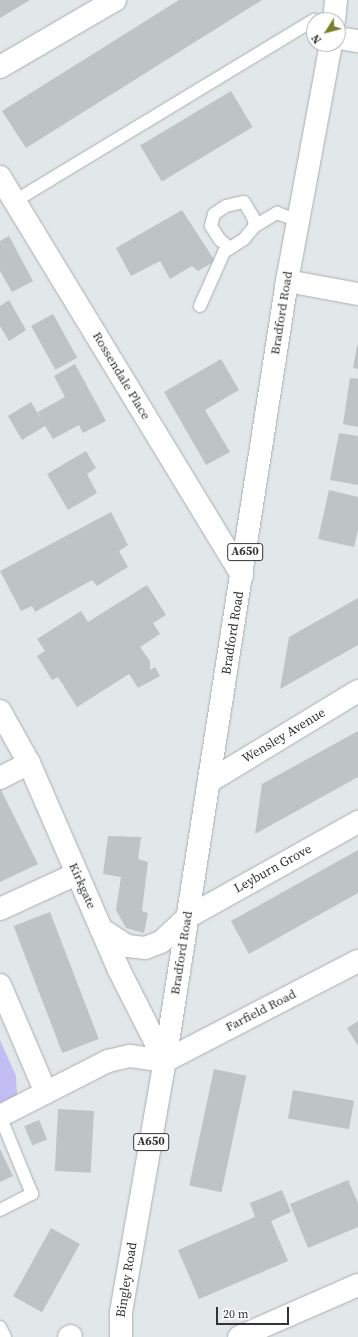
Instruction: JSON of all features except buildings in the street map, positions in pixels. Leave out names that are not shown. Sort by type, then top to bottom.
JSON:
[{"type":"main road","points":[[0,67],[115,0]]},
{"type":"main road","points":[[346,39],[358,41]]},
{"type":"main road","name":"Bradford Road","points":[[136,1223],[165,1061],[287,281],[329,52]]},
{"type":"main road","name":"Rossendale Place","points":[[0,177],[242,575]]},
{"type":"main road","points":[[287,281],[358,294]]},
{"type":"main road","name":"Wensley Avenue","points":[[210,780],[358,691]]},
{"type":"main road","name":"Kirkgate","points":[[0,711],[29,763],[101,929],[165,1061]]},
{"type":"main road","points":[[0,778],[29,763]]},
{"type":"main road","name":"Leyburn Grove","points":[[101,929],[127,946],[145,948],[161,942],[188,916],[358,822]]},
{"type":"main road","points":[[0,908],[76,874]]},
{"type":"main road","name":"Farfield Road","points":[[165,1061],[358,961]]},
{"type":"main road","points":[[0,985],[46,1093]]},
{"type":"main road","points":[[0,1116],[108,1060],[130,1056],[165,1061]]},
{"type":"main road","name":"Bingley Road","points":[[120,1337],[120,1312],[136,1223]]},
{"type":"main road","points":[[239,1337],[358,1285]]},
{"type":"lane","points":[[15,201],[306,25]]},
{"type":"lane","points":[[230,248],[220,240],[211,226],[214,214],[226,206],[244,202],[253,217],[255,226]]},
{"type":"lane","points":[[200,306],[224,252],[244,239],[255,226],[278,213],[299,221]]},
{"type":"lane","points":[[0,1116],[32,1194],[0,1210]]},
{"type":"lane","points":[[0,1327],[5,1337]]},
{"type":"shaded area","points":[[0,1040],[16,1076],[17,1097],[0,1105]]}]
